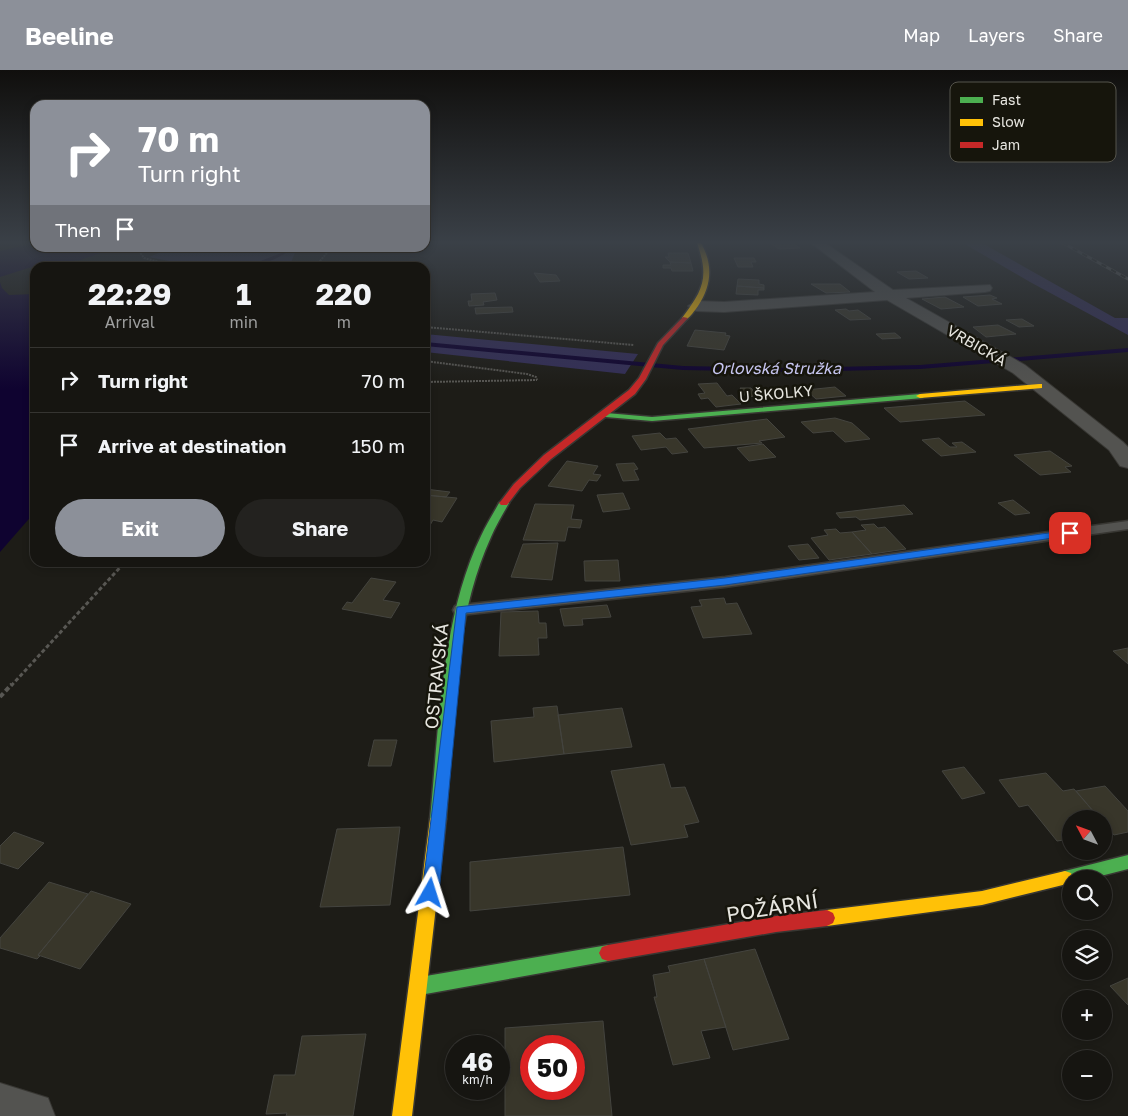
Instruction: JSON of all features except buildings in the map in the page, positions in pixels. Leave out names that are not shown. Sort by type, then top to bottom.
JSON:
[{"type":"main road","name":"OSTRAVSKÁ","points":[[402,1116],[420,986],[461,610],[482,544],[500,510],[520,483],[560,446],[606,415],[634,389],[644,376],[655,351],[696,306],[704,292]]},
{"type":"main road","name":"U ŠKOLKY","points":[[606,415],[652,419],[1039,386]]},
{"type":"main road","name":"POŽÁRNÍ","points":[[420,986],[776,924],[982,898],[1128,862]]},
{"type":"street","name":"VRBICKÁ","points":[[886,292],[1019,369],[1116,446],[1128,461]]},
{"type":"street","points":[[696,306],[724,307],[941,292]]},
{"type":"street","points":[[0,1108],[30,1116]]},
{"type":"lane","points":[[461,610],[725,582],[1128,525]]},
{"type":"path","points":[[430,328],[655,351]]},
{"type":"path","points":[[430,362],[527,374],[536,377],[537,380],[527,382],[430,382]]},
{"type":"path","points":[[0,697],[120,567]]},
{"type":"shaded area","points":[[0,292],[6,292],[9,295],[30,294],[30,518],[0,552]]},
{"type":"shaded area","points":[[1048,292],[1069,292],[1115,318],[1128,318],[1128,335]]},
{"type":"shaded area","points":[[430,334],[638,354],[625,374],[430,353]]},
{"type":"waterway","name":"Orlovská Stružka","points":[[430,344],[683,368],[791,370],[920,367],[1128,350]]},
{"type":"traffic: fast","points":[[606,415],[652,419],[920,396]]},
{"type":"traffic: fast","points":[[438,819],[449,698],[461,614],[471,574],[485,537],[504,503]]},
{"type":"traffic: fast","points":[[1096,870],[1128,862]]},
{"type":"traffic: fast","points":[[420,986],[608,953]]},
{"type":"traffic: slow","points":[[685,318],[698,302],[702,292]]},
{"type":"traffic: slow","points":[[920,396],[1039,386]]},
{"type":"traffic: slow","points":[[402,1116],[438,819]]},
{"type":"traffic: slow","points":[[827,918],[982,898],[1062,879]]},
{"type":"traffic: jam","points":[[504,503],[517,486],[547,457],[632,392],[642,379],[660,344],[685,318]]},
{"type":"traffic: jam","points":[[608,953],[776,924],[827,918]]},
{"type":"route","points":[[430,893],[461,610],[725,582],[1070,533]]}]
